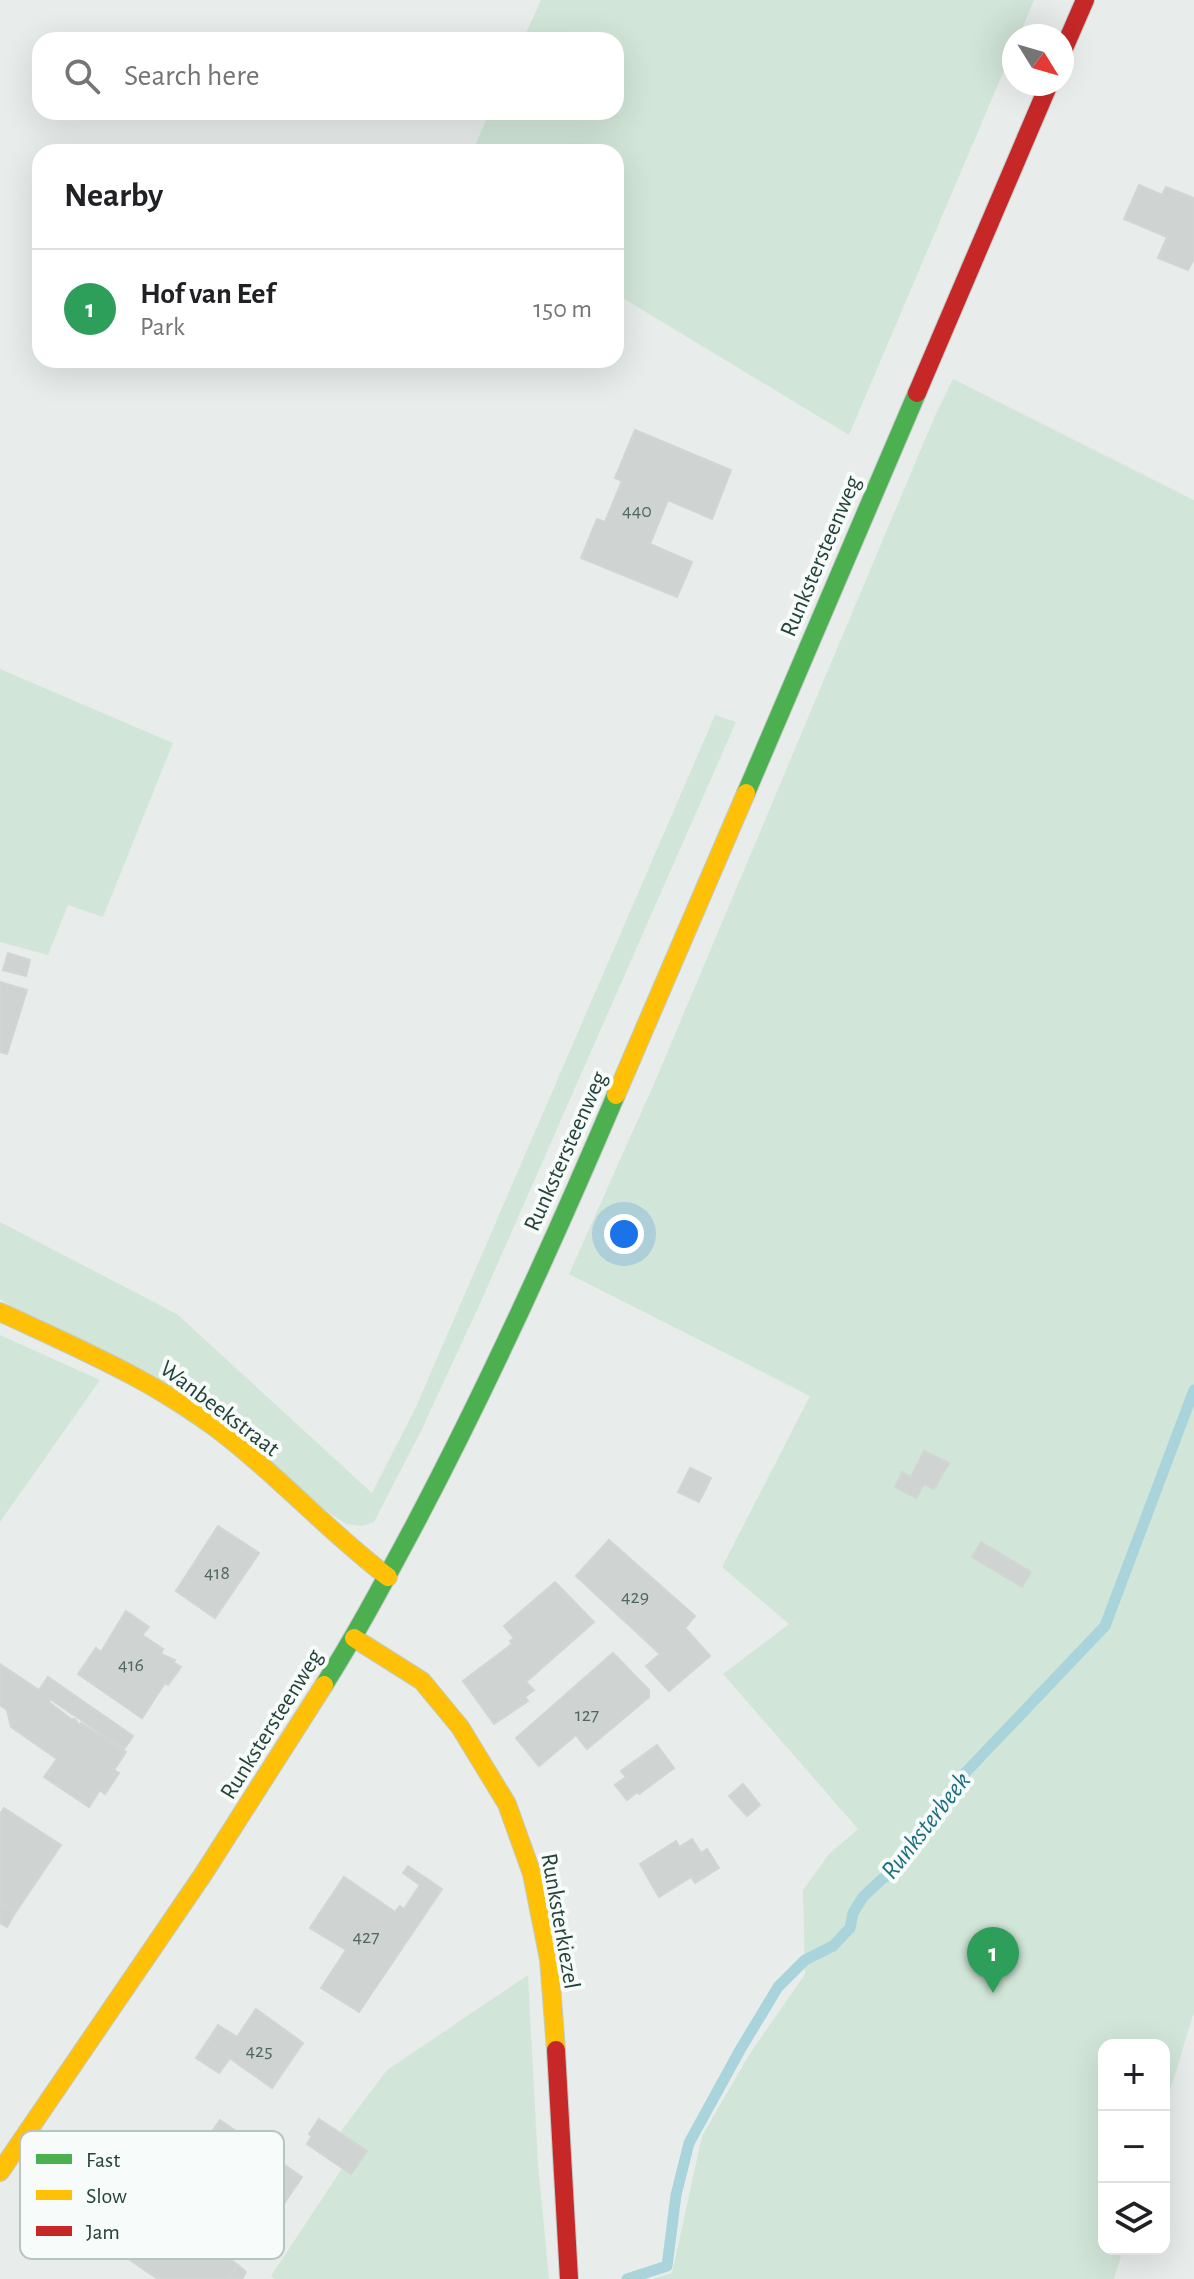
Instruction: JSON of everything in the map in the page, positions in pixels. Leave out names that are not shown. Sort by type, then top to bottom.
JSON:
[{"type":"street","points":[[1074,25],[1085,0]]},
{"type":"street","name":"Runkstersteenweg","points":[[28,2131],[204,1873],[354,1638],[458,1443],[571,1201],[1044,96]]},
{"type":"street","name":"Wanbeekstraat","points":[[0,1312],[139,1377],[234,1442],[359,1555],[388,1577]]},
{"type":"street","name":"Runksterkiezel","points":[[354,1638],[422,1681],[460,1727],[507,1804],[521,1841],[532,1874],[549,1959],[569,2279]]},
{"type":"street","name":"Runkstersteenweg","points":[[0,2172],[20,2143]]},
{"type":"green space","points":[[541,0],[1034,0],[1024,24],[1002,24],[1002,75],[849,435],[624,299],[624,144],[476,144],[486,120],[624,120],[624,32],[527,32]]},
{"type":"green space","points":[[953,379],[1194,500],[1194,2012],[1170,2091],[1170,2039],[1098,2039],[1098,2255],[1121,2255],[1114,2279],[652,2279],[672,2273],[702,2136],[749,2055],[805,1974],[803,1890],[829,1854],[858,1829],[723,1674],[789,1624],[722,1567],[810,1396],[569,1274],[657,1077]]},
{"type":"green space","points":[[0,669],[173,743],[103,917],[68,905],[48,955],[0,942]]},
{"type":"green space","points":[[715,715],[736,722],[483,1297],[421,1431],[374,1522],[362,1526],[346,1524],[0,1299],[0,1222],[177,1314],[372,1493],[416,1407]]},
{"type":"green space","points":[[0,1335],[100,1380],[0,1522]]},
{"type":"green space","points":[[528,1975],[538,2164],[549,2279],[275,2279],[271,2276],[347,2161],[329,2147],[387,2070]]},
{"type":"building","points":[[1139,185],[1162,195],[1166,187],[1194,198],[1194,259],[1188,270],[1158,258],[1167,237],[1124,219]]},
{"type":"building","points":[[635,430],[731,470],[712,519],[668,500],[650,544],[692,562],[677,597],[581,558],[597,519],[605,522],[622,481],[615,478]]},
{"type":"building","points":[[8,953],[30,960],[26,976],[3,970]]},
{"type":"building","points":[[0,982],[27,990],[7,1054],[0,1052]]},
{"type":"building","points":[[924,1451],[949,1463],[934,1489],[924,1484],[916,1498],[895,1487],[902,1472],[911,1477]]},
{"type":"building","points":[[690,1468],[711,1478],[699,1502],[678,1492]]},
{"type":"building","points":[[218,1526],[259,1553],[215,1618],[176,1591]]},
{"type":"building","points":[[609,1540],[695,1616],[685,1628],[710,1656],[669,1691],[646,1666],[660,1654],[576,1576]]},
{"type":"building","points":[[981,1542],[1031,1572],[1022,1587],[972,1557]]},
{"type":"building","points":[[555,1582],[594,1622],[526,1682],[534,1690],[525,1697],[528,1701],[494,1724],[463,1681],[512,1644],[510,1641],[514,1638],[504,1626]]},
{"type":"building","points":[[126,1611],[149,1627],[142,1635],[163,1649],[161,1654],[175,1660],[173,1662],[181,1667],[168,1685],[165,1683],[142,1718],[78,1674],[96,1648],[101,1652]]},
{"type":"building","points":[[613,1653],[649,1690],[649,1697],[587,1749],[576,1735],[539,1766],[516,1738]]},
{"type":"building","points":[[0,1664],[39,1690],[48,1677],[133,1736],[124,1749],[50,1699],[49,1702],[79,1725],[81,1723],[126,1752],[114,1770],[119,1773],[105,1794],[100,1790],[89,1807],[44,1777],[57,1759],[11,1727],[7,1710],[0,1705]]},
{"type":"building","points":[[657,1745],[674,1768],[627,1800],[615,1785],[626,1777],[621,1771]]},
{"type":"building","points":[[743,1784],[760,1805],[747,1816],[729,1796]]},
{"type":"building","points":[[4,1808],[61,1845],[15,1913],[0,1903],[0,1814]]},
{"type":"building","points":[[692,1839],[701,1853],[707,1849],[719,1868],[695,1883],[691,1877],[659,1897],[640,1864],[676,1841],[679,1847]]},
{"type":"building","points":[[408,1866],[442,1889],[359,2012],[321,1988],[346,1950],[310,1928],[344,1877],[395,1912],[400,1906],[404,1909],[420,1885],[403,1873]]},
{"type":"building","points":[[0,1903],[15,1913],[7,1927],[0,1923]]},
{"type":"building","points":[[256,2009],[303,2043],[272,2088],[207,2042],[218,2025],[237,2037]]},
{"type":"building","points":[[207,2042],[230,2058],[219,2073],[196,2058]]},
{"type":"building","points":[[319,2119],[367,2151],[351,2174],[307,2144],[312,2136],[309,2134]]},
{"type":"building","points":[[220,2120],[236,2131],[212,2131]]},
{"type":"building","points":[[284,2164],[302,2177],[284,2203]]},
{"type":"building","points":[[128,2259],[230,2259],[238,2265],[228,2279],[158,2279]]},
{"type":"building","points":[[238,2265],[246,2272],[242,2279],[228,2279]]},
{"type":"waterway","name":"Runksterbeek","points":[[627,2279],[667,2266],[676,2195],[689,2143],[778,1987],[805,1960],[833,1946],[850,1928],[853,1913],[863,1897],[895,1870],[909,1844],[966,1772],[1105,1626],[1194,1390]]},
{"type":"traffic: fast","points":[[746,793],[917,393]]},
{"type":"traffic: fast","points":[[324,1685],[414,1526],[468,1420],[544,1259],[616,1095]]},
{"type":"traffic: slow","points":[[616,1095],[746,793]]},
{"type":"traffic: slow","points":[[0,1312],[122,1370],[208,1422],[255,1459],[388,1577]]},
{"type":"traffic: slow","points":[[354,1638],[422,1681],[460,1727],[507,1804],[532,1874],[549,1959],[556,2050]]},
{"type":"traffic: slow","points":[[28,2131],[204,1873],[324,1685]]},
{"type":"traffic: slow","points":[[0,2172],[20,2143]]},
{"type":"traffic: jam","points":[[1074,25],[1085,0]]},
{"type":"traffic: jam","points":[[917,393],[1044,96]]},
{"type":"traffic: jam","points":[[556,2050],[569,2279]]},
{"type":"place","name":"Hof van Eef","points":[[993,1993]]}]
